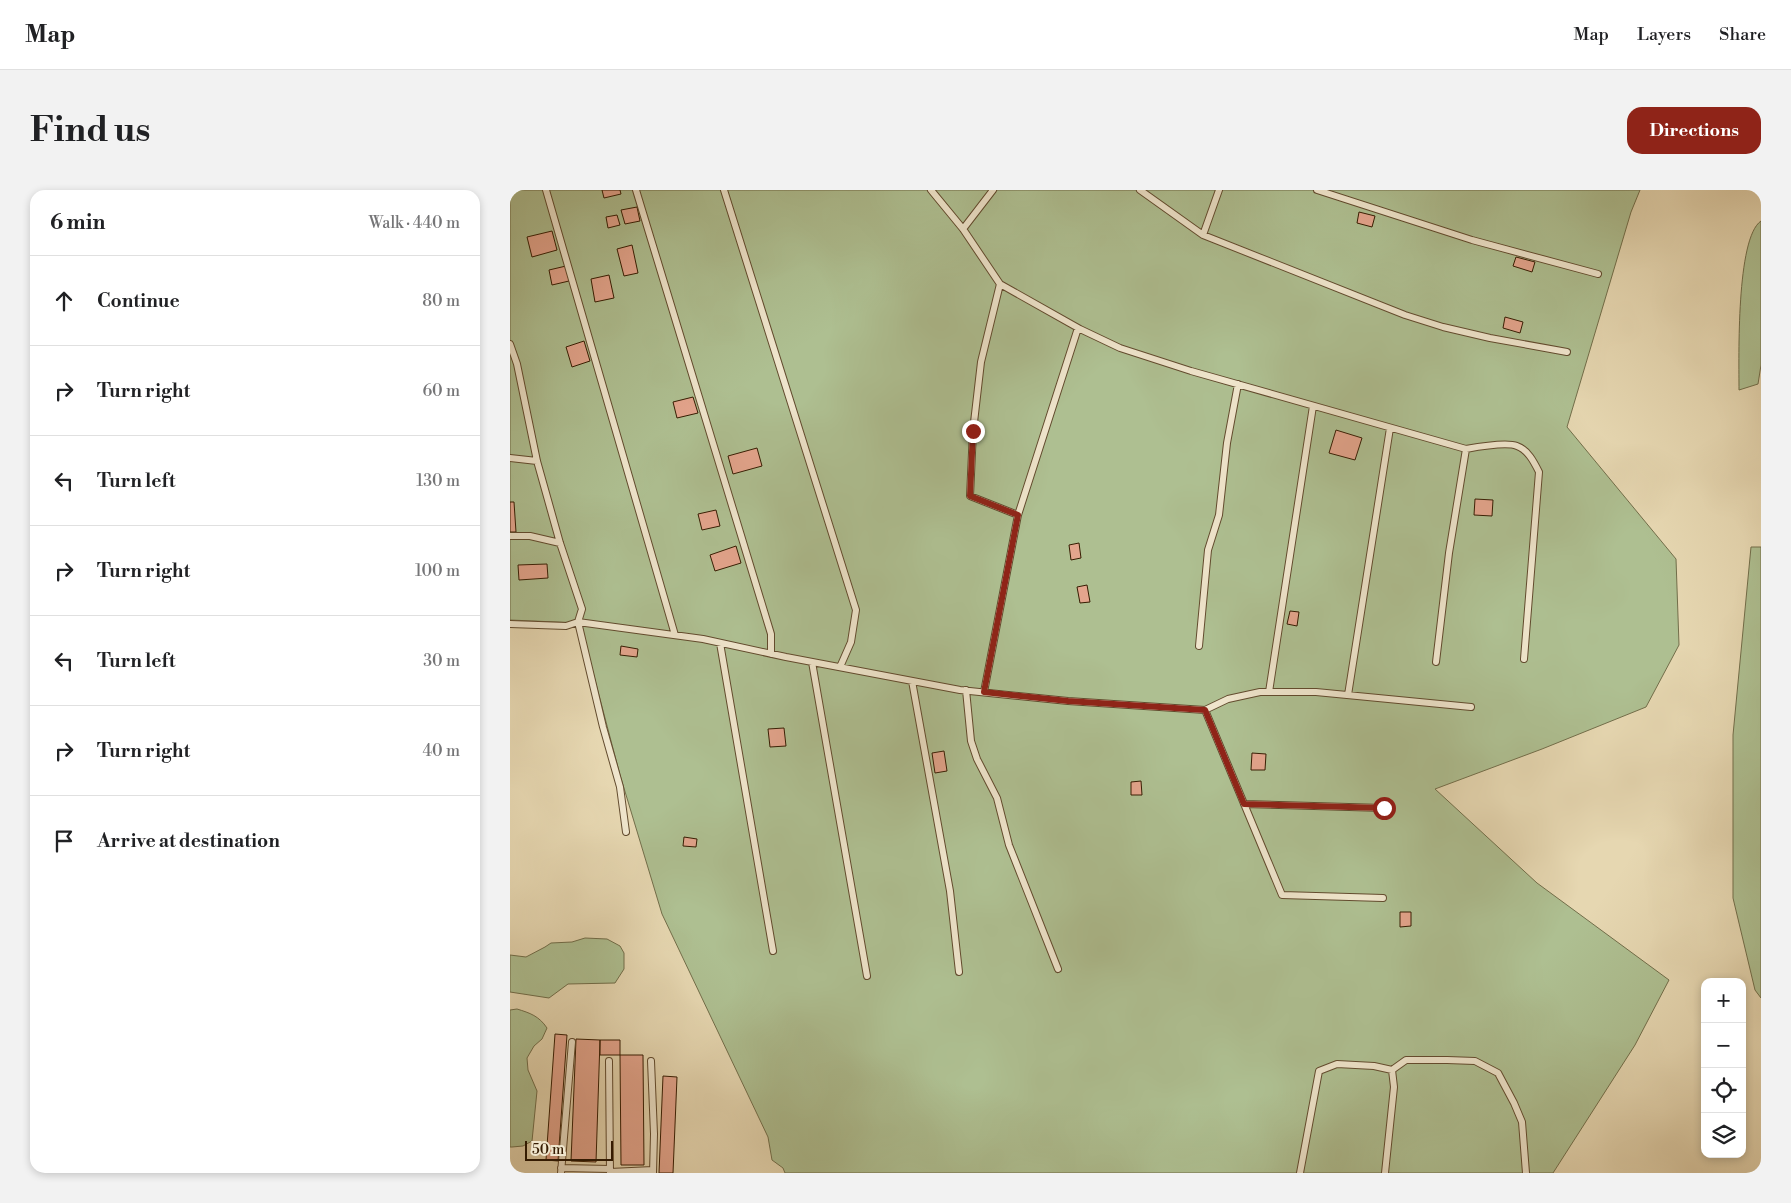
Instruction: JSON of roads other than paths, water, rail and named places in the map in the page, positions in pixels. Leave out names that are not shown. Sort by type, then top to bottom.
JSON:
[{"type":"lane","points":[[546,190],[675,635]]},
{"type":"lane","points":[[636,190],[771,634],[771,654]]},
{"type":"lane","points":[[724,190],[856,610],[851,642],[840,667]]},
{"type":"lane","points":[[931,190],[963,229],[1000,284],[1078,328],[1120,348],[1466,449],[1516,445],[1532,457],[1539,472],[1524,658]]},
{"type":"lane","points":[[963,229],[993,190]]},
{"type":"lane","points":[[1140,190],[1203,235],[1406,315],[1443,327],[1490,338],[1567,352]]},
{"type":"lane","points":[[1203,235],[1220,190]]},
{"type":"lane","points":[[1316,190],[1472,240],[1598,274]]},
{"type":"lane","points":[[1000,284],[982,362],[973,431],[970,496],[1018,515]]},
{"type":"lane","points":[[984,692],[1018,515],[1078,328]]},
{"type":"lane","points":[[510,344],[517,364],[537,461],[560,543],[582,609],[578,622],[603,727],[620,787],[626,832]]},
{"type":"lane","points":[[1198,646],[1208,550],[1219,515],[1226,443],[1238,384]]},
{"type":"lane","points":[[1269,692],[1314,406]]},
{"type":"lane","points":[[1348,695],[1390,428]]},
{"type":"lane","points":[[1436,662],[1449,553],[1466,449]]},
{"type":"lane","points":[[510,458],[537,461]]},
{"type":"lane","points":[[510,536],[530,536],[560,543]]},
{"type":"lane","points":[[510,624],[566,626],[578,622],[675,635],[912,681],[966,690],[1068,701],[1205,710],[1228,699],[1260,692],[1316,692],[1471,707]]},
{"type":"lane","points":[[720,643],[774,951]]},
{"type":"lane","points":[[812,662],[868,976]]},
{"type":"lane","points":[[912,681],[950,891],[959,972]]},
{"type":"lane","points":[[966,690],[971,742],[977,759],[997,798],[1009,845],[1058,969]]},
{"type":"lane","points":[[1205,710],[1282,895],[1384,898]]},
{"type":"lane","points":[[1244,804],[1384,808]]},
{"type":"lane","points":[[572,1042],[561,1171],[653,1172],[654,1134],[651,1061]]},
{"type":"lane","points":[[1300,1173],[1319,1071],[1337,1064],[1374,1066],[1392,1070],[1406,1060],[1476,1061],[1498,1073],[1522,1122],[1526,1173]]},
{"type":"lane","points":[[609,1061],[610,1171]]},
{"type":"lane","points":[[1385,1173],[1394,1087],[1392,1070]]}]
